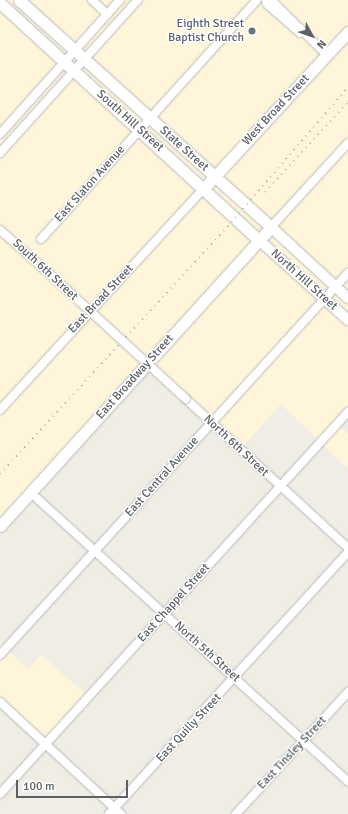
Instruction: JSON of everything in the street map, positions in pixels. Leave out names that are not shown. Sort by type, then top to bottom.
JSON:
[{"type":"main road","name":"State Street","points":[[20,0],[271,228]]},
{"type":"main road","name":"South Hill Street","points":[[0,3],[259,240]]},
{"type":"main road","name":"West Broad Street","points":[[203,189],[348,32]]},
{"type":"main road","name":"East Broadway Street","points":[[0,526],[271,228]]},
{"type":"street","points":[[92,0],[107,14]]},
{"type":"street","points":[[0,134],[120,0]]},
{"type":"street","points":[[0,153],[138,0]]},
{"type":"street","name":"East Slaton Avenue","points":[[41,239],[257,0]]},
{"type":"street","points":[[266,0],[267,4],[306,39],[311,39]]},
{"type":"street","points":[[271,0],[310,35],[311,39],[327,54]]},
{"type":"street","points":[[271,228],[348,143]]},
{"type":"street","name":"East Broad Street","points":[[0,410],[203,189]]},
{"type":"street","name":"State Street","points":[[271,228],[348,298]]},
{"type":"street","name":"South 6th Street","points":[[0,230],[125,343]]},
{"type":"street","name":"North Hill Street","points":[[259,240],[348,320]]},
{"type":"street","name":"East Central Avenue","points":[[0,655],[348,273]]},
{"type":"street","name":"North 6th Street","points":[[125,343],[348,548]]},
{"type":"street","name":"East Chappel Street","points":[[0,794],[348,412]]},
{"type":"street","name":"North 5th Street","points":[[30,492],[305,740],[348,781]]},
{"type":"street","name":"East Quilly Street","points":[[112,811],[348,552]]},
{"type":"street","name":"East Tinsley Street","points":[[236,814],[348,692]]},
{"type":"street","points":[[0,702],[112,811],[121,814]]},
{"type":"shaded area","points":[[0,0],[348,0],[348,409],[336,422],[348,434],[348,469],[281,404],[239,451],[146,365],[0,525]]},
{"type":"shaded area","points":[[0,643],[28,669],[41,655],[86,694],[41,743],[0,706]]},
{"type":"railway","points":[[0,474],[235,218],[348,87]]},
{"type":"railway","points":[[265,192],[348,102]]},
{"type":"place","name":"Eighth Street Baptist Church","points":[[252,31]]}]
